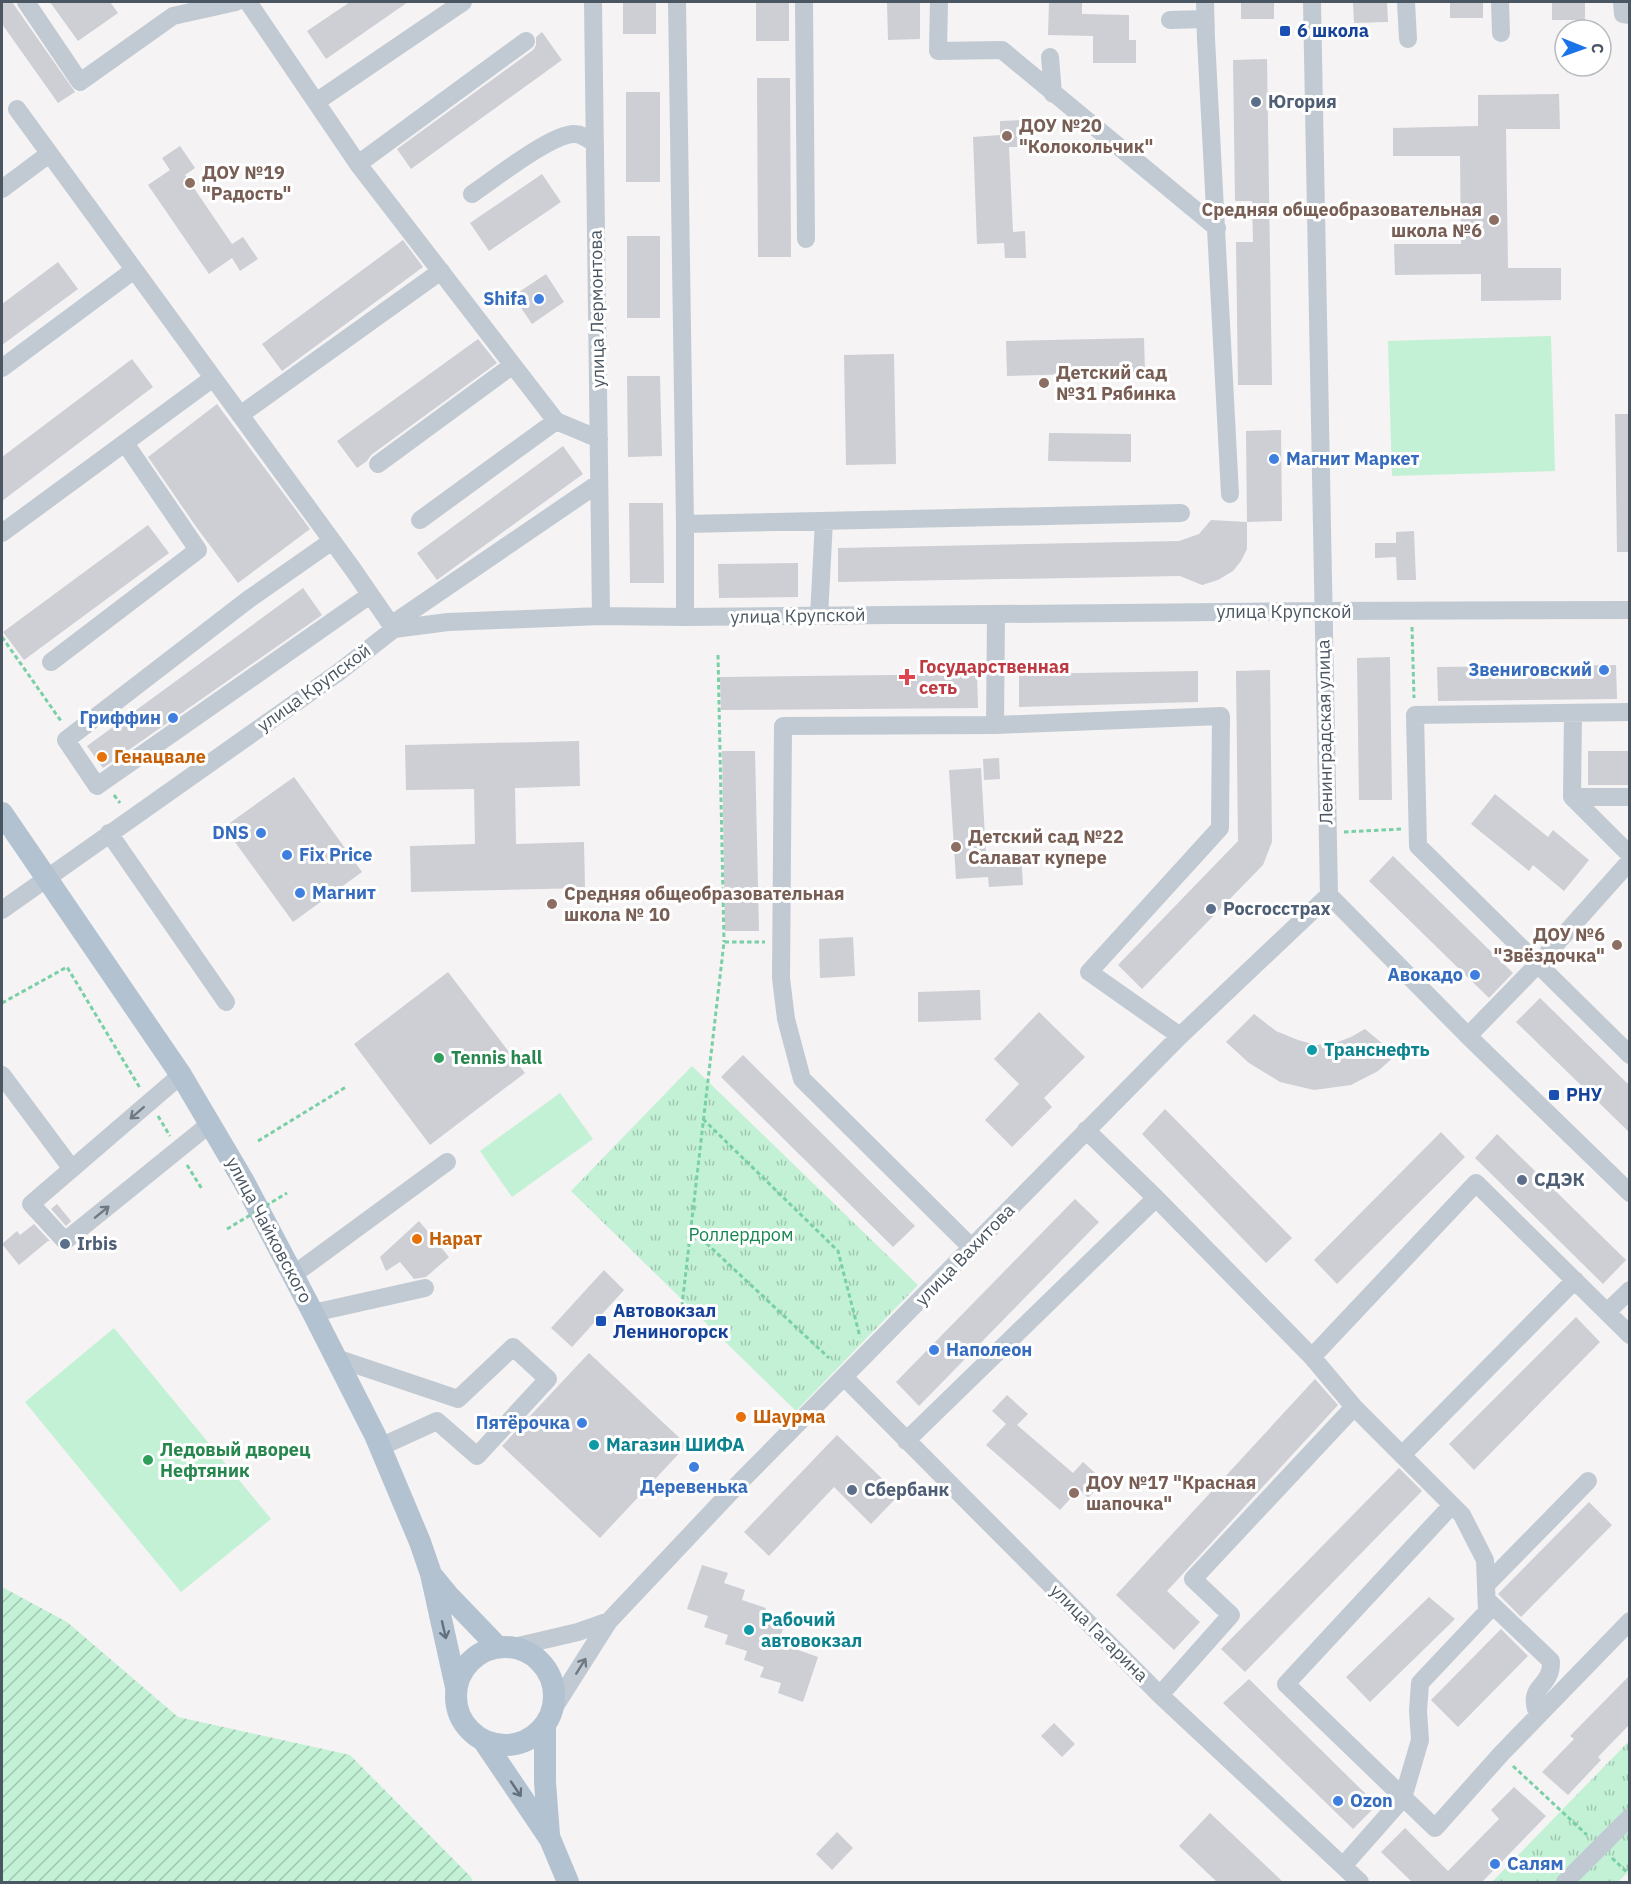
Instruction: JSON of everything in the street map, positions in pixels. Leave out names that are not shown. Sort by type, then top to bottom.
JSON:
[{"type":"main road","name":"улица Чайковского","points":[[2,813],[181,1075],[211,1123],[313,1313],[380,1447],[420,1542],[431,1574],[456,1687]]},
{"type":"main road","points":[[431,1574],[448,1595],[506,1647]]},
{"type":"main road","points":[[548,1718],[532,1738],[516,1744],[499,1745],[483,1740],[470,1731],[460,1717],[456,1687],[462,1672],[471,1660],[484,1651],[506,1647],[530,1653],[542,1664],[551,1678],[554,1694],[548,1718],[545,1782],[550,1839]]},
{"type":"main road","points":[[483,1740],[550,1839],[568,1882]]},
{"type":"street","points":[[26,2],[80,82],[173,16],[236,2]]},
{"type":"street","points":[[248,2],[358,164],[556,421],[599,439]]},
{"type":"street","points":[[316,102],[463,2]]},
{"type":"street","name":"улица Лермонтова","points":[[593,2],[601,616]]},
{"type":"street","points":[[677,2],[685,617]]},
{"type":"street","points":[[804,2],[806,240]]},
{"type":"street","points":[[939,2],[938,51],[1002,50],[1217,228]]},
{"type":"street","name":"Ленинградская улица","points":[[1312,2],[1329,896]]},
{"type":"street","points":[[1406,2],[1408,39]]},
{"type":"street","points":[[1500,2],[1501,33]]},
{"type":"street","points":[[1622,2],[1623,15],[1629,15]]},
{"type":"street","points":[[1170,20],[1205,10],[1230,494]]},
{"type":"street","points":[[358,164],[526,41]]},
{"type":"street","points":[[1050,57],[1053,94]]},
{"type":"street","points":[[17,109],[333,541],[392,627],[599,483]]},
{"type":"street","points":[[472,194],[543,146],[558,139],[572,134],[584,136],[595,144]]},
{"type":"street","points":[[2,189],[49,154]]},
{"type":"street","points":[[2,368],[134,270]]},
{"type":"street","points":[[240,415],[441,271]]},
{"type":"street","points":[[378,464],[513,365]]},
{"type":"street","points":[[2,533],[213,378]]},
{"type":"street","points":[[420,520],[556,421]]},
{"type":"street","points":[[51,662],[198,550],[125,443]]},
{"type":"street","points":[[685,524],[1181,513]]},
{"type":"street","points":[[819,616],[824,521]]},
{"type":"street","points":[[333,541],[249,599],[66,740],[97,786],[370,595]]},
{"type":"street","name":"улица Крупской","points":[[2,910],[330,678],[392,627],[448,622],[601,616],[1629,610]]},
{"type":"street","points":[[994,725],[996,614]]},
{"type":"street","points":[[1629,712],[1415,715],[1418,846],[1629,1055]]},
{"type":"street","points":[[1573,713],[1572,797],[1629,855]]},
{"type":"street","points":[[972,1248],[802,1078],[786,1019],[782,978],[783,726],[994,725],[1221,716],[1221,828],[1089,972],[1180,1036]]},
{"type":"street","points":[[1572,797],[1629,797]]},
{"type":"street","points":[[109,833],[226,1002]]},
{"type":"street","points":[[1468,1036],[1538,964],[1629,861]]},
{"type":"street","points":[[1329,896],[1629,1193]]},
{"type":"street","name":"улица Вахитова","points":[[548,1718],[609,1621],[742,1479],[1180,1036],[1329,896]]},
{"type":"street","points":[[2,1075],[72,1169]]},
{"type":"street","points":[[181,1075],[31,1204],[65,1241],[211,1123]]},
{"type":"street","points":[[1086,1130],[1312,1357],[1354,1407],[1462,1515],[1485,1560],[1487,1612],[1420,1683],[1418,1711],[1420,1740],[1403,1798],[1343,1866]]},
{"type":"street","points":[[293,1275],[447,1162]]},
{"type":"street","points":[[1312,1357],[1476,1183],[1629,1335]]},
{"type":"street","points":[[906,1441],[1156,1198]]},
{"type":"street","points":[[1403,1454],[1575,1280]]},
{"type":"street","points":[[313,1313],[425,1288]]},
{"type":"street","points":[[1607,1312],[1629,1290]]},
{"type":"street","points":[[336,1358],[459,1399],[513,1347],[548,1379],[477,1456],[437,1421],[380,1447]]},
{"type":"street","name":"улица Гагарина","points":[[844,1377],[1161,1695],[1360,1882]]},
{"type":"street","points":[[1161,1695],[1231,1615],[1193,1579],[1354,1407]]},
{"type":"street","points":[[1486,1592],[1588,1481]]},
{"type":"street","points":[[1452,1505],[1286,1684],[1435,1828],[1501,1754],[1558,1698],[1629,1621]]},
{"type":"street","points":[[1486,1592],[1551,1660],[1550,1672],[1533,1700],[1536,1709],[1542,1712]]},
{"type":"street","points":[[506,1647],[578,1632],[609,1621]]},
{"type":"street","points":[[1564,1882],[1629,1816]]},
{"type":"path","points":[[1412,612],[1415,715]]},
{"type":"path","points":[[681,1314],[724,942],[718,655]]},
{"type":"path","points":[[1327,833],[1417,828]]},
{"type":"path","points":[[724,942],[781,942]]},
{"type":"path","points":[[2,1003],[67,967],[202,1189]]},
{"type":"path","points":[[258,1141],[346,1087]]},
{"type":"path","points":[[703,1119],[838,1251],[861,1343],[868,1353]]},
{"type":"path","points":[[227,1229],[287,1193]]},
{"type":"path","points":[[690,1228],[829,1358]]},
{"type":"path","points":[[1501,1754],[1629,1875]]},
{"type":"green space","points":[[1551,336],[1555,471],[1392,476],[1388,341]]},
{"type":"green space","name":"Роллердром","points":[[692,1066],[918,1285],[796,1411],[571,1191]]},
{"type":"green space","points":[[560,1093],[593,1139],[512,1197],[480,1151]]},
{"type":"green space","name":"Ледовый дворец Нефтяник","points":[[114,1328],[271,1519],[181,1592],[25,1402]]},
{"type":"green space","points":[[2,1587],[67,1622],[178,1717],[350,1755],[471,1877],[473,1882],[2,1882]]},
{"type":"green space","points":[[1629,1741],[1629,1871],[1618,1882],[1492,1882]]},
{"type":"building","points":[[2,2],[12,2],[75,92],[58,103],[2,24]]},
{"type":"building","points":[[50,2],[110,2],[118,13],[78,41]]},
{"type":"building","points":[[350,2],[408,2],[326,59],[307,31]]},
{"type":"building","points":[[623,2],[656,2],[656,34],[623,34]]},
{"type":"building","points":[[756,2],[789,2],[789,41],[756,41]]},
{"type":"building","points":[[887,2],[920,2],[920,39],[888,40]]},
{"type":"building","points":[[1049,2],[1082,2],[1082,14],[1129,15],[1129,40],[1136,40],[1136,63],[1093,63],[1093,36],[1048,35]]},
{"type":"building","points":[[1241,2],[1274,2],[1274,19],[1241,19]]},
{"type":"building","points":[[1353,2],[1387,2],[1388,22],[1354,23]]},
{"type":"building","points":[[1450,2],[1483,2],[1483,18],[1450,18]]},
{"type":"building","points":[[1552,2],[1585,2],[1585,18],[1553,18],[1552,20]]},
{"type":"building","points":[[542,32],[562,60],[411,169],[397,149],[533,50],[536,37]]},
{"type":"building","points":[[1267,59],[1272,385],[1238,385],[1236,242],[1253,242],[1252,201],[1235,201],[1233,60]]},
{"type":"building","points":[[757,78],[790,78],[791,257],[758,257]]},
{"type":"building","points":[[626,92],[660,92],[660,182],[626,182]]},
{"type":"building","points":[[1559,94],[1560,129],[1506,129],[1508,268],[1561,268],[1561,300],[1481,301],[1481,274],[1395,275],[1394,244],[1461,244],[1460,156],[1393,156],[1393,128],[1478,126],[1478,95]]},
{"type":"building","points":[[1021,120],[1022,147],[1009,147],[1013,232],[1025,231],[1026,258],[1005,258],[1004,243],[977,244],[973,137],[1000,135],[1000,121]]},
{"type":"building","points":[[180,146],[195,168],[185,175],[232,244],[243,237],[258,259],[240,271],[232,258],[209,274],[148,185],[170,170],[162,158]]},
{"type":"building","points":[[542,174],[561,202],[489,251],[470,223]]},
{"type":"building","points":[[627,236],[660,236],[660,318],[627,318]]},
{"type":"building","points":[[403,240],[423,267],[282,371],[262,344]]},
{"type":"building","points":[[58,262],[78,289],[2,345],[2,304]]},
{"type":"building","name":"Shifa","points":[[546,274],[564,302],[532,324],[513,296]]},
{"type":"building","points":[[1144,338],[1145,372],[1007,376],[1006,341]]},
{"type":"building","points":[[478,339],[497,363],[371,455],[357,468],[337,441]]},
{"type":"building","points":[[894,354],[896,464],[846,465],[844,355]]},
{"type":"building","points":[[132,359],[153,387],[2,501],[2,457]]},
{"type":"building","points":[[627,376],[660,376],[662,456],[628,457]]},
{"type":"building","points":[[217,404],[310,529],[238,583],[148,457]]},
{"type":"building","points":[[1615,414],[1629,414],[1629,552],[1617,552]]},
{"type":"building","points":[[1281,430],[1282,521],[1247,522],[1246,431]]},
{"type":"building","points":[[1049,433],[1131,434],[1131,462],[1048,461]]},
{"type":"building","points":[[563,446],[583,474],[437,580],[417,553]]},
{"type":"building","points":[[629,503],[663,503],[664,583],[630,583]]},
{"type":"building","points":[[1211,520],[1247,522],[1247,549],[1233,571],[1218,580],[1202,585],[1180,576],[838,582],[838,548],[1179,541],[1199,534]]},
{"type":"building","points":[[148,525],[169,553],[24,660],[3,632]]},
{"type":"building","points":[[1414,531],[1416,580],[1397,580],[1396,557],[1375,558],[1375,543],[1396,543],[1396,532]]},
{"type":"building","points":[[798,563],[798,597],[719,598],[718,564]]},
{"type":"building","points":[[303,588],[322,615],[103,768],[87,746]]},
{"type":"building","points":[[1390,657],[1392,800],[1359,800],[1357,658]]},
{"type":"building","points":[[1616,665],[1617,699],[1438,701],[1437,667]]},
{"type":"building","points":[[1270,670],[1272,842],[1263,865],[1142,989],[1118,965],[1238,841],[1236,671]]},
{"type":"building","points":[[1198,671],[1198,702],[1019,707],[1019,674]]},
{"type":"building","points":[[977,674],[978,708],[721,710],[720,677]]},
{"type":"building","points":[[579,741],[580,786],[515,788],[516,844],[584,842],[585,888],[411,892],[410,846],[475,844],[474,789],[406,790],[405,745]]},
{"type":"building","points":[[722,751],[755,751],[759,931],[725,931]]},
{"type":"building","points":[[1588,751],[1629,751],[1629,785],[1588,785]]},
{"type":"building","points":[[999,758],[1000,779],[984,780],[983,759]]},
{"type":"building","points":[[981,768],[986,854],[1021,852],[1023,885],[989,887],[988,877],[956,879],[949,770]]},
{"type":"building","points":[[294,777],[362,872],[293,922],[224,827]]},
{"type":"building","points":[[1495,794],[1548,837],[1553,830],[1589,860],[1564,891],[1533,865],[1529,871],[1471,824]]},
{"type":"building","points":[[1393,856],[1513,973],[1489,998],[1369,881]]},
{"type":"building","points":[[853,937],[855,976],[820,978],[819,939]]},
{"type":"building","name":"Tennis hall","points":[[448,972],[525,1073],[430,1145],[354,1044]]},
{"type":"building","points":[[980,990],[981,1020],[918,1022],[918,992]]},
{"type":"building","points":[[1540,998],[1629,1085],[1629,1132],[1516,1022]]},
{"type":"building","points":[[1039,1012],[1085,1057],[1044,1098],[1052,1107],[1012,1147],[985,1120],[1019,1084],[994,1059]]},
{"type":"building","name":"Транснефть","points":[[1254,1014],[1276,1031],[1316,1045],[1335,1043],[1365,1029],[1396,1055],[1378,1071],[1351,1085],[1314,1090],[1280,1082],[1249,1063],[1226,1042]]},
{"type":"building","points":[[743,1055],[915,1226],[893,1247],[721,1077]]},
{"type":"building","points":[[1165,1109],[1292,1238],[1266,1263],[1142,1134]]},
{"type":"building","points":[[1441,1132],[1465,1157],[1337,1284],[1314,1260]]},
{"type":"building","points":[[1497,1134],[1626,1260],[1603,1284],[1475,1158]]},
{"type":"building","points":[[1075,1199],[1099,1222],[919,1406],[896,1382]]},
{"type":"building","points":[[57,1204],[71,1221],[66,1226],[51,1209]]},
{"type":"building","name":"Нарат","points":[[419,1221],[449,1257],[426,1277],[414,1279],[400,1262],[386,1271],[380,1257]]},
{"type":"building","points":[[34,1224],[50,1241],[19,1265],[2,1244],[17,1231],[20,1235]]},
{"type":"building","points":[[604,1270],[624,1290],[572,1347],[551,1328]]},
{"type":"building","points":[[1576,1317],[1600,1342],[1474,1470],[1449,1444]]},
{"type":"building","name":"Магазин ШИФА","points":[[589,1353],[687,1445],[600,1538],[502,1446]]},
{"type":"building","points":[[1315,1379],[1338,1405],[1167,1591],[1200,1622],[1174,1650],[1116,1595]]},
{"type":"building","points":[[1007,1395],[1028,1414],[1017,1425],[1073,1473],[1083,1462],[1104,1481],[1088,1498],[1079,1489],[1060,1510],[986,1445],[1006,1424],[992,1411]]},
{"type":"building","points":[[837,1435],[899,1495],[871,1524],[834,1487],[769,1556],[744,1532]]},
{"type":"building","points":[[1399,1468],[1422,1491],[1245,1672],[1221,1649]]},
{"type":"building","points":[[1589,1502],[1612,1525],[1521,1617],[1498,1594]]},
{"type":"building","name":"Рабочий автовокзал","points":[[702,1565],[728,1573],[724,1583],[745,1590],[742,1600],[766,1608],[763,1616],[785,1624],[781,1634],[801,1640],[798,1650],[818,1657],[803,1702],[778,1693],[781,1683],[760,1677],[764,1667],[744,1660],[747,1651],[725,1644],[728,1635],[704,1627],[708,1616],[687,1609]]},
{"type":"building","points":[[1429,1597],[1455,1619],[1370,1702],[1346,1677]]},
{"type":"building","points":[[1501,1629],[1528,1656],[1458,1727],[1431,1700]]},
{"type":"building","points":[[1629,1676],[1629,1725],[1598,1757],[1601,1760],[1568,1795],[1542,1772],[1574,1739],[1570,1736]]},
{"type":"building","points":[[1249,1679],[1377,1805],[1353,1829],[1223,1703]]},
{"type":"building","points":[[1054,1723],[1075,1744],[1062,1757],[1041,1736]]},
{"type":"building","points":[[1514,1787],[1546,1816],[1482,1882],[1412,1882],[1381,1852],[1405,1828],[1448,1871],[1499,1819],[1491,1810]]},
{"type":"building","points":[[1210,1813],[1283,1882],[1217,1882],[1179,1846]]},
{"type":"building","points":[[837,1832],[853,1848],[832,1870],[816,1854]]},
{"type":"place","name":"6 школа","points":[[1285,31]]},
{"type":"place","name":"Югория","points":[[1256,102]]},
{"type":"place","name":"ДОУ №20 \"Колокольчик\"","points":[[1007,136]]},
{"type":"place","name":"ДОУ №19 \"Радость\"","points":[[190,183]]},
{"type":"place","name":"Средняя общеобразовательная школа №6","points":[[1494,220]]},
{"type":"place","name":"Shifa","points":[[539,299]]},
{"type":"place","name":"Детский сад №31 Рябинка","points":[[1044,383]]},
{"type":"place","name":"Магнит Маркет","points":[[1274,459]]},
{"type":"place","name":"Звениговский","points":[[1604,670]]},
{"type":"place","name":"Государственная сеть","points":[[907,677]]},
{"type":"place","name":"Гриффин","points":[[173,718]]},
{"type":"place","name":"Генацвале","points":[[102,757]]},
{"type":"place","name":"DNS","points":[[261,833]]},
{"type":"place","name":"Детский сад №22 Салават купере","points":[[956,847]]},
{"type":"place","name":"Fix Price","points":[[287,855]]},
{"type":"place","name":"Магнит","points":[[300,893]]},
{"type":"place","name":"Средняя общеобразовательная школа № 10","points":[[552,904]]},
{"type":"place","name":"Росгосстрах","points":[[1211,909]]},
{"type":"place","name":"ДОУ №6 \"Звёздочка\"","points":[[1617,945]]},
{"type":"place","name":"Авокадо","points":[[1475,975]]},
{"type":"place","name":"Транснефть","points":[[1312,1050]]},
{"type":"place","name":"Tennis hall","points":[[439,1058]]},
{"type":"place","name":"РНУ","points":[[1554,1095]]},
{"type":"place","name":"СДЭК","points":[[1522,1180]]},
{"type":"place","name":"Нарат","points":[[417,1239]]},
{"type":"place","name":"Irbis","points":[[65,1244]]},
{"type":"place","name":"Автовокзал Лениногорск","points":[[601,1321]]},
{"type":"place","name":"Наполеон","points":[[934,1350]]},
{"type":"place","name":"Шаурма","points":[[741,1417]]},
{"type":"place","name":"Пятёрочка","points":[[582,1423]]},
{"type":"place","name":"Магазин ШИФА","points":[[594,1445]]},
{"type":"place","name":"Ледовый дворец Нефтяник","points":[[148,1460]]},
{"type":"place","name":"Деревенька","points":[[694,1467]]},
{"type":"place","name":"Сбербанк","points":[[852,1490]]},
{"type":"place","name":"ДОУ №17 \"Красная шапочка\"","points":[[1074,1493]]},
{"type":"place","name":"Рабочий автовокзал","points":[[749,1630]]},
{"type":"place","name":"Ozon","points":[[1338,1801]]},
{"type":"place","name":"Салям","points":[[1495,1864]]}]
